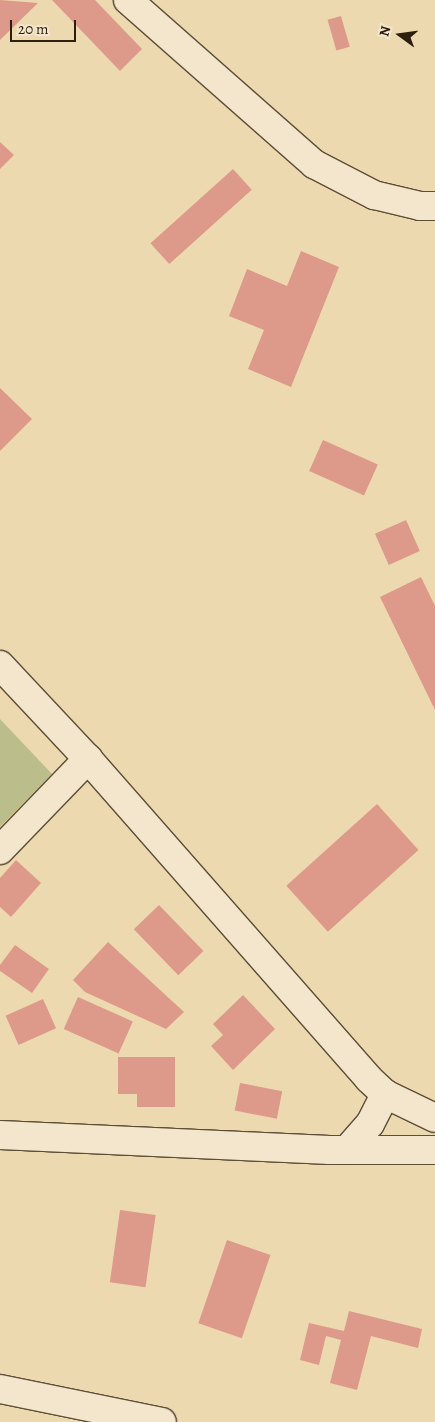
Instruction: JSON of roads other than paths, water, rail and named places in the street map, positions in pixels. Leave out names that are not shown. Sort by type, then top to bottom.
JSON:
[{"type":"street","points":[[128,0],[314,164],[374,195],[420,206],[435,206]]},
{"type":"street","points":[[0,666],[88,758],[385,1094],[435,1118]]},
{"type":"street","points":[[0,850],[88,758]]},
{"type":"street","points":[[347,1150],[370,1124],[385,1094]]},
{"type":"street","points":[[0,1135],[432,1153]]},
{"type":"street","points":[[0,1389],[89,1415],[162,1422]]}]
